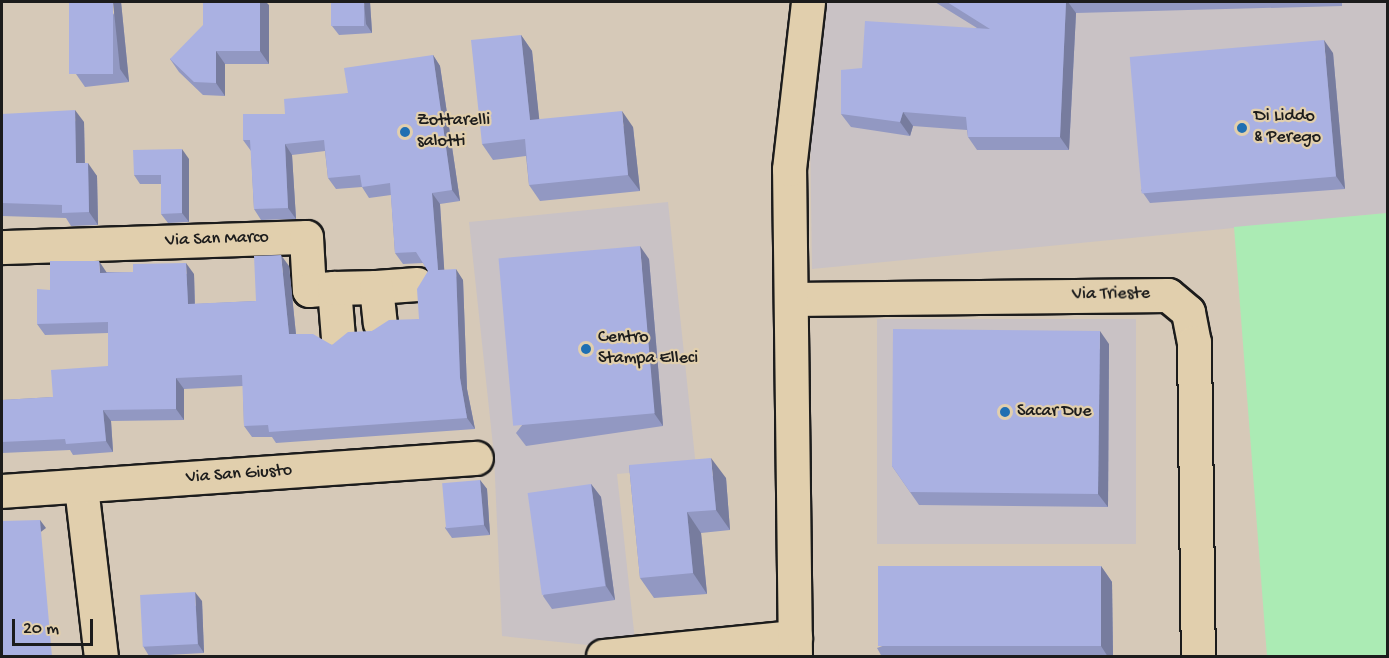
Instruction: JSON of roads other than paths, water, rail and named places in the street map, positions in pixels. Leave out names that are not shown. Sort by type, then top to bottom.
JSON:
[{"type":"street","points":[[603,657],[795,647],[789,169],[808,2]]},
{"type":"street","name":"Via San Marco","points":[[2,247],[306,237],[309,290],[334,288]]},
{"type":"street","points":[[338,338],[334,288],[417,284]]},
{"type":"street","points":[[376,286],[380,323]]},
{"type":"street","name":"Via Trieste","points":[[791,299],[1168,295],[1188,312],[1194,342],[1197,657]]},
{"type":"street","name":"Via San Giusto","points":[[2,491],[476,458]]},
{"type":"street","points":[[81,486],[101,657]]},
{"type":"place","name":"Di Liddo & Perego","points":[[1242,128]]},
{"type":"place","name":"Zottarelli salotti","points":[[405,132]]},
{"type":"place","name":"Centro Stampa Elleci","points":[[586,349]]},
{"type":"place","name":"Sacar Due","points":[[1005,412]]}]
